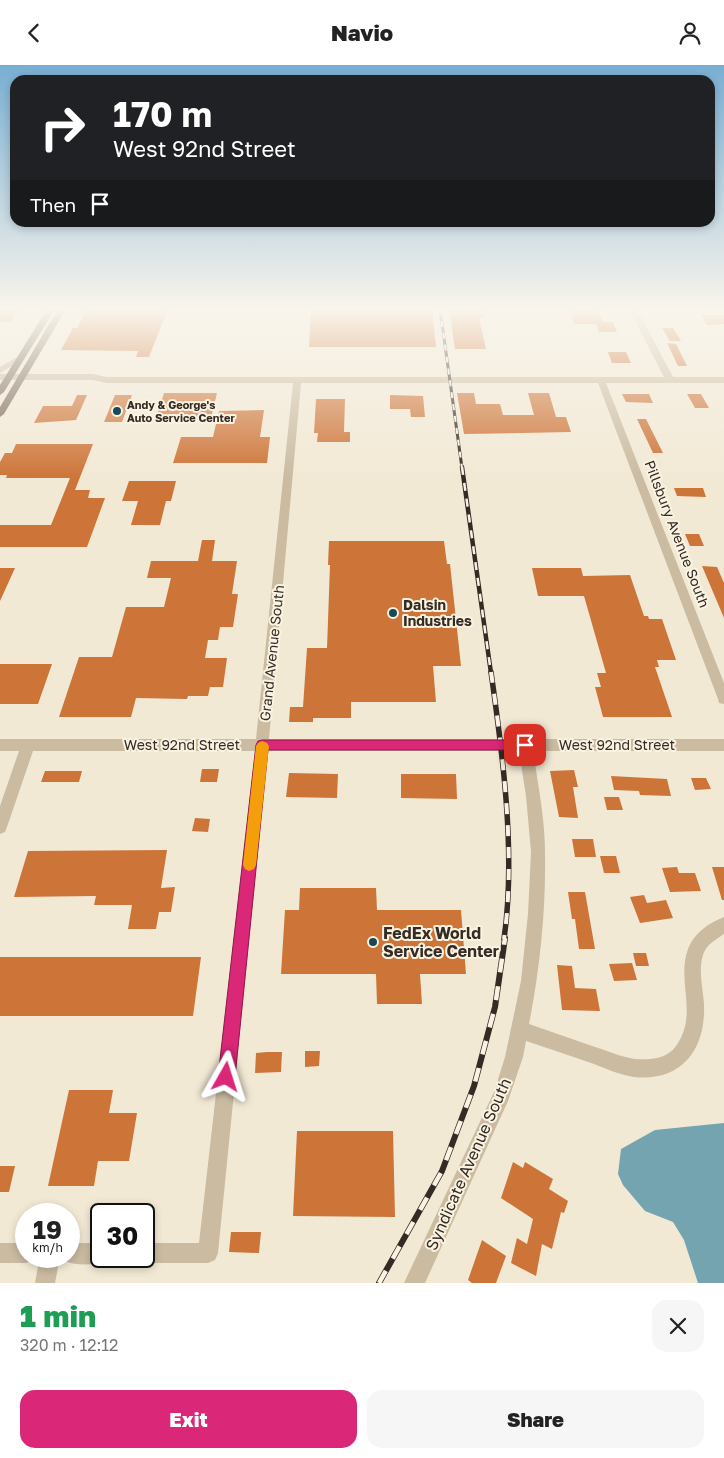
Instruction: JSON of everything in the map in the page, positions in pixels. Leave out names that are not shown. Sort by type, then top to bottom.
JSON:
[{"type":"main road","points":[[0,392],[4,380],[15,366]]},
{"type":"main road","points":[[0,414],[28,366]]},
{"type":"street","points":[[33,366],[37,371],[61,377]]},
{"type":"street","points":[[663,366],[670,380]]},
{"type":"street","points":[[20,380],[93,377],[106,380],[297,381],[724,380]]},
{"type":"street","points":[[4,380],[95,383],[106,380]]},
{"type":"street","name":"Pillsbury Avenue South","points":[[602,380],[724,699]]},
{"type":"street","name":"Grand Avenue South","points":[[155,1253],[208,1253],[262,745],[297,381]]},
{"type":"street","name":"West 92nd Street","points":[[0,745],[724,745]]},
{"type":"street","points":[[0,827],[28,745]]},
{"type":"street","name":"Syndicate Avenue South","points":[[414,1283],[502,1095],[520,1030],[529,981],[536,914],[538,852],[533,797],[525,745]]},
{"type":"street","points":[[520,1030],[639,1069],[658,1067],[676,1060],[689,1048],[697,1031],[700,1012],[693,973],[695,955],[701,941],[712,930],[724,925]]},
{"type":"street","points":[[0,1253],[15,1253]]},
{"type":"street","points":[[45,1283],[48,1268]]},
{"type":"water","points":[[724,1123],[724,1283],[698,1283],[684,1240],[673,1222],[645,1211],[623,1185],[618,1174],[621,1149],[655,1130]]},
{"type":"building","points":[[164,393],[217,393],[211,418],[156,417]]},
{"type":"building","points":[[457,393],[474,393],[476,404],[500,404],[503,415],[534,415],[528,393],[549,393],[556,417],[566,417],[571,432],[464,434]]},
{"type":"building","points":[[622,394],[649,394],[653,403],[626,402]]},
{"type":"building","points":[[687,394],[701,394],[709,408],[695,408]]},
{"type":"building","points":[[77,395],[87,395],[76,420],[34,423],[43,406],[72,406]]},
{"type":"building","points":[[115,395],[132,395],[122,422],[104,422]]},
{"type":"building","points":[[390,395],[423,396],[425,417],[411,417],[410,409],[390,409]]},
{"type":"building","points":[[316,399],[345,399],[344,432],[350,432],[350,442],[317,442],[318,433],[314,433]]},
{"type":"building","points":[[264,410],[260,437],[270,437],[267,463],[173,463],[181,437],[213,437],[219,411]]},
{"type":"building","points":[[637,419],[646,419],[663,453],[653,453]]},
{"type":"building","points":[[16,444],[93,444],[75,490],[90,490],[88,498],[105,498],[87,547],[0,547],[0,525],[51,525],[70,478],[6,478],[7,475],[0,475],[0,462],[5,453],[12,453]]},
{"type":"building","points":[[129,481],[176,481],[171,501],[166,501],[160,525],[131,525],[138,501],[122,501]]},
{"type":"building","points":[[674,488],[703,488],[706,497],[677,496]]},
{"type":"building","points":[[685,534],[699,534],[704,546],[690,546]]},
{"type":"building","points":[[202,540],[215,540],[212,561],[237,561],[232,594],[238,594],[233,627],[220,627],[218,640],[208,640],[205,658],[227,658],[223,687],[210,687],[208,696],[188,696],[187,699],[136,698],[131,717],[59,717],[79,657],[112,657],[126,607],[164,607],[171,578],[147,578],[151,561],[198,561]]},
{"type":"building","points":[[329,541],[444,541],[447,564],[450,564],[461,666],[433,666],[436,702],[351,702],[351,718],[313,718],[313,722],[289,722],[290,707],[303,707],[307,648],[327,648]]},
{"type":"building","points":[[702,566],[717,567],[724,583],[724,618]]},
{"type":"building","points":[[0,568],[15,568],[0,601]]},
{"type":"building","points":[[532,568],[581,568],[583,576],[630,575],[644,616],[648,616],[649,619],[662,619],[676,660],[657,660],[659,667],[655,667],[672,717],[603,717],[595,687],[601,687],[597,673],[606,673],[584,596],[538,596]]},
{"type":"building","points":[[0,664],[52,664],[38,704],[0,704]]},
{"type":"building","points":[[202,769],[219,769],[217,782],[200,782]]},
{"type":"building","points":[[574,770],[578,787],[573,787],[578,818],[559,817],[550,771]]},
{"type":"building","points":[[45,771],[82,771],[79,782],[41,782]]},
{"type":"building","points":[[289,773],[338,774],[337,798],[286,797]]},
{"type":"building","points":[[401,774],[456,774],[457,799],[401,798]]},
{"type":"building","points":[[611,776],[667,779],[671,796],[640,795],[639,791],[614,790]]},
{"type":"building","points":[[691,778],[706,778],[711,789],[695,790]]},
{"type":"building","points":[[604,797],[619,797],[623,810],[607,810]]},
{"type":"building","points":[[195,818],[210,819],[208,832],[192,831]]},
{"type":"building","points":[[572,839],[593,839],[596,857],[575,857]]},
{"type":"building","points":[[167,850],[161,888],[175,887],[171,912],[159,912],[156,929],[128,929],[132,905],[94,905],[96,896],[14,897],[28,851]]},
{"type":"building","points":[[600,856],[616,856],[620,873],[604,873]]},
{"type":"building","points":[[677,867],[679,873],[695,873],[701,891],[670,892],[662,868]]},
{"type":"building","points":[[712,867],[724,867],[724,900],[722,900]]},
{"type":"building","name":"FedEx World Service Center","points":[[300,888],[376,888],[377,910],[461,910],[466,974],[420,974],[422,1004],[377,1004],[376,974],[281,974],[285,910],[299,910]]},
{"type":"building","points":[[568,892],[585,892],[595,949],[579,949],[575,919],[572,919]]},
{"type":"building","points":[[644,895],[647,903],[666,900],[673,918],[640,923],[630,897]]},
{"type":"building","points":[[633,953],[646,953],[649,966],[636,966]]},
{"type":"building","points":[[0,957],[201,957],[193,1016],[0,1016]]},
{"type":"building","points":[[632,963],[637,980],[614,981],[609,964]]},
{"type":"building","points":[[557,965],[572,966],[575,988],[596,989],[600,1011],[562,1010]]},
{"type":"building","points":[[305,1051],[320,1051],[319,1066],[305,1067]]},
{"type":"building","points":[[282,1052],[281,1072],[255,1073],[256,1053]]},
{"type":"building","points":[[69,1090],[113,1090],[109,1113],[137,1113],[129,1161],[98,1161],[94,1186],[48,1186]]},
{"type":"building","points":[[297,1131],[393,1131],[395,1217],[293,1216]]},
{"type":"building","points":[[513,1162],[523,1168],[525,1162],[553,1179],[549,1189],[568,1201],[564,1213],[561,1212],[552,1249],[542,1244],[536,1276],[511,1263],[517,1238],[527,1244],[533,1219],[501,1198]]},
{"type":"building","points":[[0,1166],[15,1166],[9,1192],[0,1192]]},
{"type":"building","points":[[231,1232],[261,1232],[259,1253],[229,1252]]},
{"type":"building","points":[[482,1240],[506,1256],[496,1283],[472,1283],[468,1280]]},
{"type":"railway","points":[[448,366],[462,468]]},
{"type":"railway","points":[[462,467],[491,673]]},
{"type":"railway","points":[[491,672],[504,771],[508,840],[509,874],[504,939]]},
{"type":"railway","points":[[379,1283],[442,1171],[474,1086],[495,1007],[505,938]]},
{"type":"slow traffic","points":[[249,865],[262,746]]},
{"type":"place","name":"Andy & George's Auto Service Center","points":[[117,411]]},
{"type":"place","name":"Dalsin Industries","points":[[393,613]]},
{"type":"place","name":"FedEx World Service Center","points":[[373,942]]},
{"type":"route","points":[[226,1077],[262,745],[525,745]]}]
